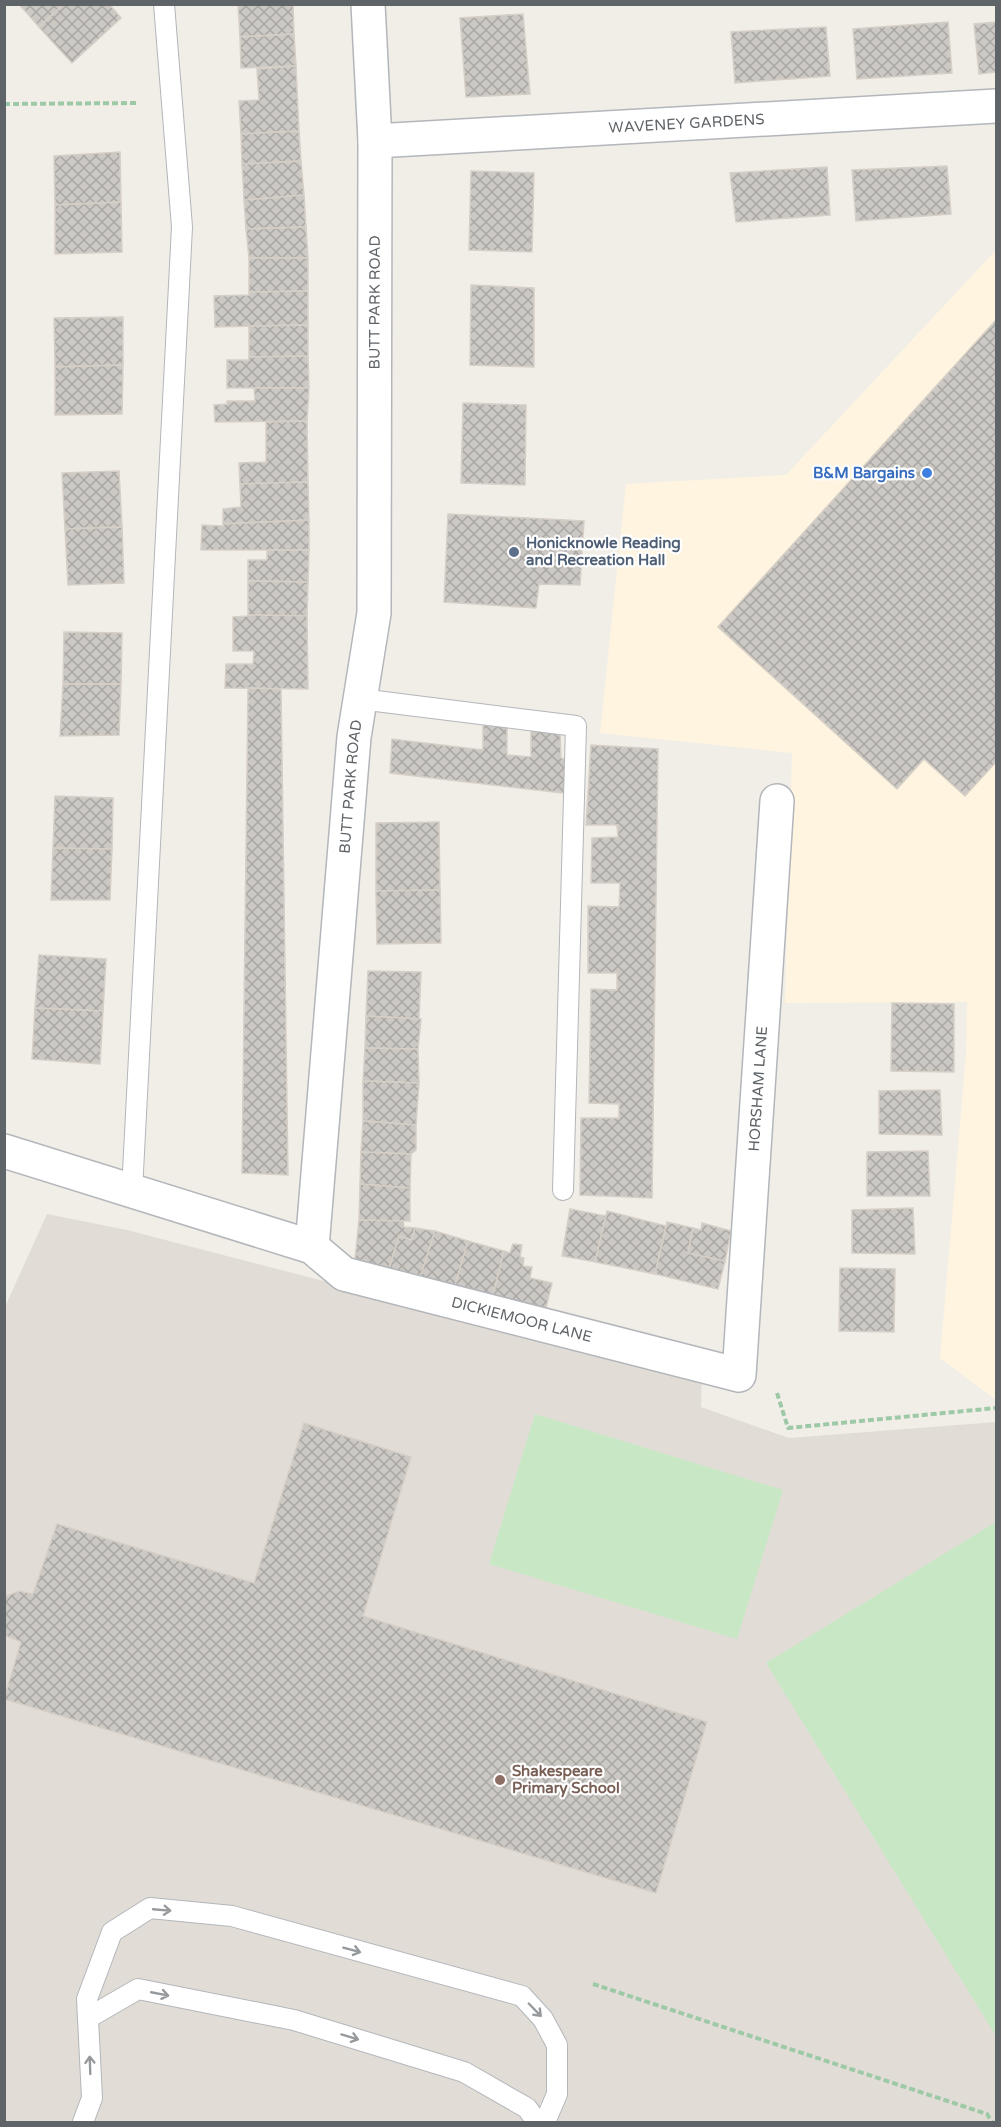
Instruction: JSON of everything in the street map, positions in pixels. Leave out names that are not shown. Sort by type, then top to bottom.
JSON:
[{"type":"street","name":"BUTT PARK ROAD","points":[[312,1246],[354,737],[374,613],[375,141],[368,4]]},
{"type":"street","name":"WAVENEY GARDENS","points":[[375,141],[996,106]]},
{"type":"street","name":"HORSHAM LANE","points":[[739,1375],[777,801]]},
{"type":"street","points":[[4,1151],[312,1246]]},
{"type":"street","name":"DICKIEMOOR LANE","points":[[312,1246],[344,1274],[739,1375]]},
{"type":"lane","points":[[132,1191],[182,227],[164,4]]},
{"type":"lane","points":[[360,699],[576,726],[563,1190]]},
{"type":"lane","points":[[84,2122],[92,2098],[87,2000],[112,1932],[150,1908],[232,1916],[522,1996],[543,2019],[557,2045],[557,2094],[545,2122]]},
{"type":"lane","points":[[88,2018],[138,1989],[294,2020],[464,2072],[527,2108],[537,2122]]},
{"type":"path","points":[[4,104],[172,103]]},
{"type":"path","points":[[739,1375],[774,1383],[788,1428],[996,1408]]},
{"type":"path","points":[[593,1984],[987,2114],[992,2122]]},
{"type":"shaded area","points":[[996,250],[996,1400],[940,1358],[966,1054],[967,1002],[785,1003],[792,753],[600,733],[626,484],[786,475]]},
{"type":"shaded area","name":"Shakespeare Primary School","points":[[47,1214],[127,1230],[702,1379],[701,1407],[789,1438],[996,1422],[996,2122],[5,2122],[4,1309]]},
{"type":"green space","points":[[535,1414],[783,1490],[737,1639],[489,1564]]},
{"type":"green space","points":[[996,1522],[996,2036],[766,1663]]},
{"type":"building","points":[[19,4],[64,4],[39,27]]},
{"type":"building","points":[[64,4],[109,4],[121,18],[72,63],[39,27]]},
{"type":"building","points":[[293,4],[294,34],[240,37],[238,5]]},
{"type":"building","points":[[523,14],[530,94],[466,97],[460,18]]},
{"type":"building","points":[[948,22],[952,73],[857,79],[853,29]]},
{"type":"building","points":[[996,22],[996,72],[979,74],[974,24]]},
{"type":"building","points":[[826,27],[830,76],[735,83],[731,32]]},
{"type":"building","points":[[294,34],[296,66],[241,68],[240,37]]},
{"type":"building","points":[[296,66],[299,131],[241,134],[239,101],[259,100],[257,69]]},
{"type":"building","points":[[299,131],[301,161],[242,164],[241,134]]},
{"type":"building","points":[[120,152],[121,202],[55,205],[54,156]]},
{"type":"building","points":[[301,161],[304,195],[244,200],[242,164]]},
{"type":"building","points":[[947,166],[951,214],[856,221],[852,170]]},
{"type":"building","points":[[827,167],[830,215],[736,222],[730,173]]},
{"type":"building","points":[[471,171],[534,173],[532,252],[469,250]]},
{"type":"building","points":[[304,195],[306,227],[246,229],[244,200]]},
{"type":"building","points":[[121,202],[122,252],[55,254],[55,205]]},
{"type":"building","points":[[306,227],[308,258],[249,258],[246,229]]},
{"type":"building","points":[[249,258],[308,258],[308,291],[249,292]]},
{"type":"building","points":[[471,285],[534,288],[534,367],[470,365]]},
{"type":"building","points":[[308,291],[308,325],[215,327],[214,296],[249,295],[249,292]]},
{"type":"building","points":[[123,317],[123,365],[55,367],[54,318]]},
{"type":"building","name":"B&M Bargains","points":[[996,320],[996,762],[965,796],[924,759],[897,789],[718,627]]},
{"type":"building","points":[[308,325],[308,356],[249,357],[249,326]]},
{"type":"building","points":[[308,356],[309,388],[227,388],[227,360],[249,360],[249,357]]},
{"type":"building","points":[[123,365],[122,414],[55,415],[55,367]]},
{"type":"building","points":[[254,388],[309,388],[307,421],[215,422],[214,405],[227,404],[227,401],[255,401]]},
{"type":"building","points":[[463,403],[526,405],[525,485],[461,483]]},
{"type":"building","points":[[307,421],[308,482],[240,484],[239,463],[266,462],[266,422]]},
{"type":"building","points":[[119,471],[122,527],[65,529],[62,473]]},
{"type":"building","points":[[308,482],[309,520],[223,524],[223,509],[241,507],[240,484]]},
{"type":"building","name":"Honicknowle Reading and Recreation Hall","points":[[448,514],[584,521],[580,585],[539,584],[536,608],[444,602]]},
{"type":"building","points":[[309,520],[309,550],[201,550],[202,525],[223,526],[223,524]]},
{"type":"building","points":[[122,527],[124,583],[68,585],[65,529]]},
{"type":"building","points":[[267,550],[309,550],[308,582],[248,581],[248,560],[267,560]]},
{"type":"building","points":[[248,581],[308,582],[307,616],[248,615]]},
{"type":"building","points":[[307,616],[308,689],[225,688],[226,664],[253,664],[254,651],[233,651],[233,617]]},
{"type":"building","points":[[64,632],[122,633],[121,684],[63,684]]},
{"type":"building","points":[[63,684],[121,684],[119,735],[60,736]]},
{"type":"building","points":[[248,688],[281,689],[288,1175],[242,1173]]},
{"type":"building","points":[[483,725],[507,727],[507,755],[531,757],[531,728],[560,731],[561,758],[570,760],[571,794],[390,773],[392,739],[483,750]]},
{"type":"building","points":[[591,745],[658,749],[652,1198],[580,1195],[581,1118],[619,1118],[619,1104],[589,1103],[591,989],[617,990],[617,973],[588,973],[588,906],[619,907],[620,883],[591,883],[592,838],[618,837],[617,825],[586,825]]},
{"type":"building","points":[[55,796],[113,798],[112,849],[53,848]]},
{"type":"building","points":[[439,822],[440,890],[376,891],[376,823]]},
{"type":"building","points":[[53,848],[112,849],[110,900],[51,900]]},
{"type":"building","points":[[440,890],[441,943],[377,944],[376,891]]},
{"type":"building","points":[[39,955],[106,959],[103,1011],[35,1008]]},
{"type":"building","points":[[368,971],[421,972],[419,1019],[366,1016]]},
{"type":"building","points":[[892,1003],[954,1004],[954,1072],[891,1071]]},
{"type":"building","points":[[35,1008],[103,1011],[100,1064],[32,1059]]},
{"type":"building","points":[[366,1016],[421,1019],[418,1049],[365,1048]]},
{"type":"building","points":[[365,1048],[418,1049],[419,1083],[363,1081]]},
{"type":"building","points":[[363,1081],[419,1083],[416,1125],[363,1121]]},
{"type":"building","points":[[940,1090],[942,1135],[879,1134],[879,1091]]},
{"type":"building","points":[[363,1121],[416,1125],[416,1150],[411,1154],[361,1152]]},
{"type":"building","points":[[928,1151],[930,1196],[867,1196],[867,1152]]},
{"type":"building","points":[[361,1152],[411,1154],[410,1188],[360,1184]]},
{"type":"building","points":[[360,1184],[410,1188],[410,1221],[359,1220]]},
{"type":"building","points":[[913,1208],[915,1254],[852,1253],[852,1210]]},
{"type":"building","points":[[570,1209],[606,1216],[595,1262],[562,1256]]},
{"type":"building","points":[[607,1211],[666,1226],[655,1274],[595,1262]]},
{"type":"building","points":[[359,1220],[403,1221],[404,1227],[415,1228],[412,1240],[399,1236],[389,1269],[355,1259]]},
{"type":"building","points":[[667,1222],[693,1228],[688,1253],[725,1261],[718,1289],[655,1274]]},
{"type":"building","points":[[702,1223],[731,1231],[725,1261],[688,1253],[693,1228],[701,1230]]},
{"type":"building","points":[[415,1228],[435,1231],[420,1278],[389,1269],[399,1236],[412,1240]]},
{"type":"building","points":[[435,1231],[468,1241],[454,1289],[420,1278]]},
{"type":"building","points":[[468,1241],[504,1251],[492,1299],[454,1289]]},
{"type":"building","points":[[513,1244],[522,1245],[520,1257],[524,1258],[523,1266],[532,1267],[530,1278],[552,1283],[545,1312],[492,1299],[504,1251],[510,1253]]},
{"type":"building","points":[[840,1268],[895,1269],[894,1332],[839,1331]]},
{"type":"building","points":[[304,1423],[411,1457],[363,1616],[707,1722],[656,1893],[4,1699],[21,1642],[4,1635],[4,1597],[19,1591],[33,1594],[57,1524],[254,1583]]},
{"type":"place","name":"B&M Bargains","points":[[927,473]]},
{"type":"place","name":"Honicknowle Reading and Recreation Hall","points":[[514,552]]},
{"type":"place","name":"Shakespeare Primary School","points":[[500,1780]]}]
